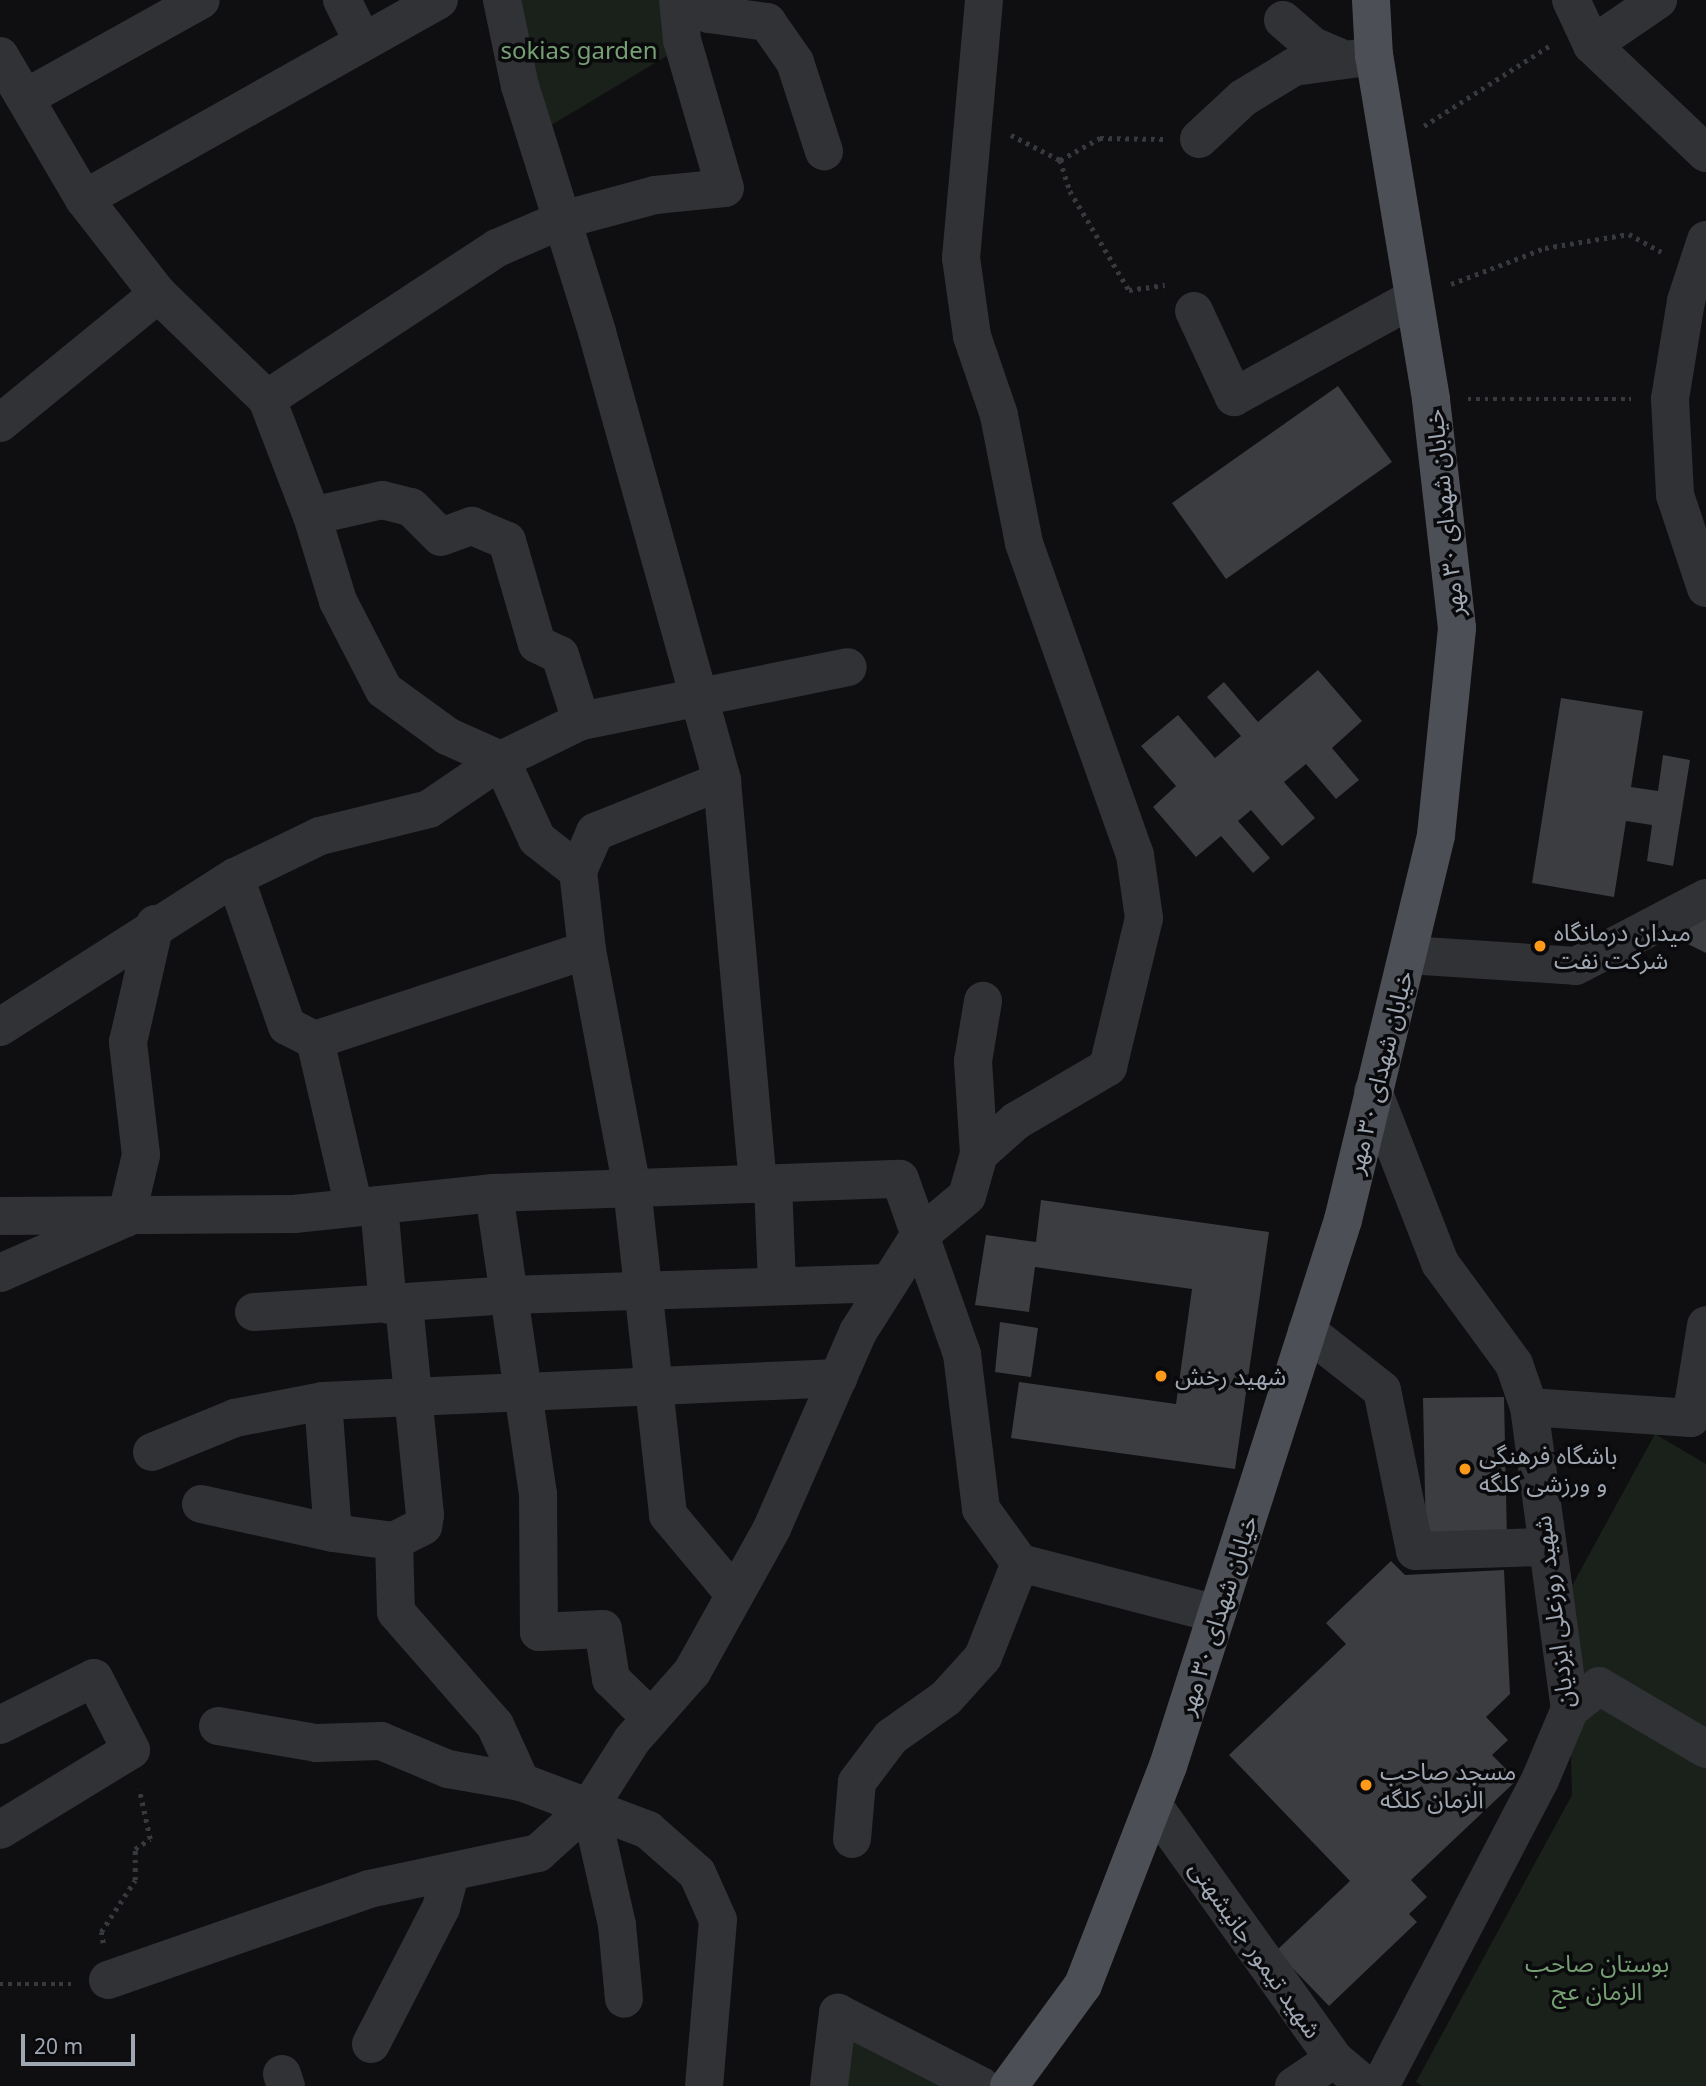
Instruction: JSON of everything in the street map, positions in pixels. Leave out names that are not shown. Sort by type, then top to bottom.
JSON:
[{"type":"main road","name":"خیابان شهدای ۳۰ مهر","points":[[1009,2086],[1083,1985],[1153,1805],[1343,1220],[1436,835],[1457,628],[1431,399],[1390,148],[1356,56],[1371,0]]},
{"type":"street","points":[[24,98],[201,0]]},
{"type":"street","points":[[342,0],[362,40]]},
{"type":"street","points":[[84,200],[362,40],[439,0]]},
{"type":"street","points":[[502,0],[722,781],[777,1284]]},
{"type":"street","points":[[267,399],[497,248],[562,220],[655,195],[724,188],[682,40],[678,0]]},
{"type":"street","points":[[695,0],[709,13],[767,22],[795,62],[824,151]]},
{"type":"street","points":[[1658,0],[1582,23],[1706,153]]},
{"type":"street","points":[[979,1154],[1016,1121],[1108,1067],[1144,918],[1135,855],[1024,543],[999,415],[972,336],[961,258],[983,9]]},
{"type":"street","points":[[1283,20],[1312,46],[1356,56]]},
{"type":"street","points":[[0,56],[84,200],[158,294],[267,399],[312,516],[338,601],[384,690],[447,736],[501,760],[537,839],[578,871]]},
{"type":"street","points":[[1199,139],[1242,98],[1294,67],[1356,56]]},
{"type":"street","points":[[1701,256],[1670,399],[1675,495],[1706,589]]},
{"type":"street","points":[[0,423],[158,294]]},
{"type":"street","points":[[1194,311],[1234,397],[1415,298]]},
{"type":"street","points":[[312,516],[382,500],[411,507],[441,537],[472,526],[507,541],[537,644],[561,655],[581,721]]},
{"type":"street","points":[[0,1027],[155,924],[235,877],[320,836],[429,809],[501,760],[581,721],[848,667]]},
{"type":"street","points":[[722,781],[595,832],[578,871],[587,950],[632,1188],[658,1385],[668,1515],[735,1595]]},
{"type":"street","points":[[235,877],[287,1026],[315,1040],[587,950]]},
{"type":"street","points":[[1408,955],[1576,966],[1706,898]]},
{"type":"street","points":[[126,1218],[141,1155],[128,1042],[155,924]]},
{"type":"street","points":[[108,1980],[369,1889],[450,1874],[538,1853],[590,1806],[652,1718],[692,1672],[735,1595],[838,1378],[919,1236],[967,1196],[979,1154],[973,1061],[983,1001]]},
{"type":"street","points":[[201,1504],[333,1533],[394,1541],[423,1526],[425,1515],[411,1397],[396,1305],[315,1040]]},
{"type":"street","name":"شهید روزعلی ایزدیان","points":[[1373,1091],[1440,1263],[1514,1364],[1530,1407],[1544,1547],[1570,1709],[1540,1780],[1380,2086]]},
{"type":"street","points":[[0,1216],[126,1218],[367,1206],[494,1193],[900,1179],[962,1354],[981,1509],[1020,1563],[1217,1614]]},
{"type":"street","points":[[494,1193],[538,1494],[539,1632],[603,1629],[611,1678],[652,1718]]},
{"type":"street","points":[[0,1273],[126,1218]]},
{"type":"street","points":[[254,1312],[396,1305],[508,1294],[645,1293],[777,1284],[890,1283]]},
{"type":"street","points":[[1530,1407],[1701,1419],[1706,1325]]},
{"type":"street","points":[[1307,1331],[1382,1390],[1415,1551],[1544,1547]]},
{"type":"street","points":[[152,1452],[235,1418],[323,1401],[838,1378]]},
{"type":"street","points":[[323,1401],[333,1533]]},
{"type":"street","points":[[394,1541],[396,1612],[495,1725],[521,1782]]},
{"type":"street","points":[[852,1839],[857,1782],[891,1737],[946,1698],[983,1657],[1020,1563]]},
{"type":"street","points":[[0,1725],[94,1678],[131,1751],[0,1830]]},
{"type":"street","points":[[1570,1709],[1599,1686],[1706,1749]]},
{"type":"street","points":[[218,1726],[316,1743],[381,1741],[448,1769],[521,1782],[648,1830],[697,1873],[718,1920],[704,2086]]},
{"type":"street","name":"شهید تیمور جانیشهنی","points":[[1153,1805],[1334,2059],[1366,2086]]},
{"type":"street","points":[[590,1806],[617,1925],[624,1999]]},
{"type":"street","points":[[370,2044],[442,1908],[450,1874]]},
{"type":"street","points":[[829,2086],[838,2013],[981,2086]]},
{"type":"street","points":[[1294,2086],[1334,2059]]},
{"type":"path","points":[[1390,148],[1582,23]]},
{"type":"path","points":[[974,106],[1027,148],[1060,160],[1101,138],[1199,139]]},
{"type":"path","points":[[1060,160],[1070,191],[1129,290],[1163,281],[1180,313],[1194,311]]},
{"type":"path","points":[[1415,298],[1545,248],[1629,234],[1701,256]]},
{"type":"path","points":[[1431,399],[1670,399]]},
{"type":"path","points":[[0,1984],[108,1980],[101,1932],[135,1880],[135,1849],[150,1839],[131,1751]]},
{"type":"green space","name":"sokias garden","points":[[514,0],[660,0],[675,51],[543,130]]},
{"type":"green space","name":"بوستان صاحب الزمان عج","points":[[1655,1434],[1706,1464],[1706,2086],[1422,2086],[1416,2082],[1572,1795],[1567,1595]]},
{"type":"green space","points":[[844,2027],[959,2086],[836,2086]]},
{"type":"building","points":[[1338,386],[1392,462],[1226,579],[1172,503]]},
{"type":"building","points":[[1318,670],[1362,721],[1332,748],[1359,780],[1336,799],[1306,764],[1284,782],[1315,818],[1282,846],[1251,810],[1238,821],[1270,858],[1253,873],[1221,836],[1196,857],[1153,807],[1176,786],[1141,746],[1178,715],[1215,758],[1241,736],[1207,697],[1224,682],[1258,722]]},
{"type":"building","points":[[1561,698],[1643,711],[1631,787],[1658,791],[1663,755],[1690,760],[1673,866],[1647,861],[1652,825],[1626,821],[1614,897],[1532,883]]},
{"type":"building","points":[[1706,909],[1706,953],[1680,940]]},
{"type":"building","points":[[1041,1200],[1269,1232],[1235,1469],[1011,1438],[1019,1382],[1176,1404],[1192,1289],[1035,1267],[1029,1312],[975,1305],[986,1235],[1036,1242]]},
{"type":"building","points":[[1000,1322],[1038,1328],[1031,1377],[995,1372]]},
{"type":"building","name":"باشگاه فرهنگی و ورزشی کلگه","points":[[1504,1397],[1507,1539],[1426,1541],[1423,1398]]},
{"type":"building","points":[[1391,1561],[1405,1575],[1504,1570],[1510,1694],[1486,1717],[1508,1740],[1492,1755],[1517,1780],[1411,1880],[1427,1897],[1409,1914],[1417,1922],[1329,2006],[1276,1951],[1350,1881],[1229,1755],[1346,1644],[1326,1623]]},
{"type":"place","name":"میدان درمانگاه شرکت نفت","points":[[1540,946]]},
{"type":"place","name":"شهید رخش","points":[[1161,1376]]},
{"type":"place","name":"باشگاه فرهنگی و ورزشی کلگه","points":[[1465,1469]]},
{"type":"place","name":"مسجد صاحب الزمان کلگه","points":[[1366,1785]]}]
